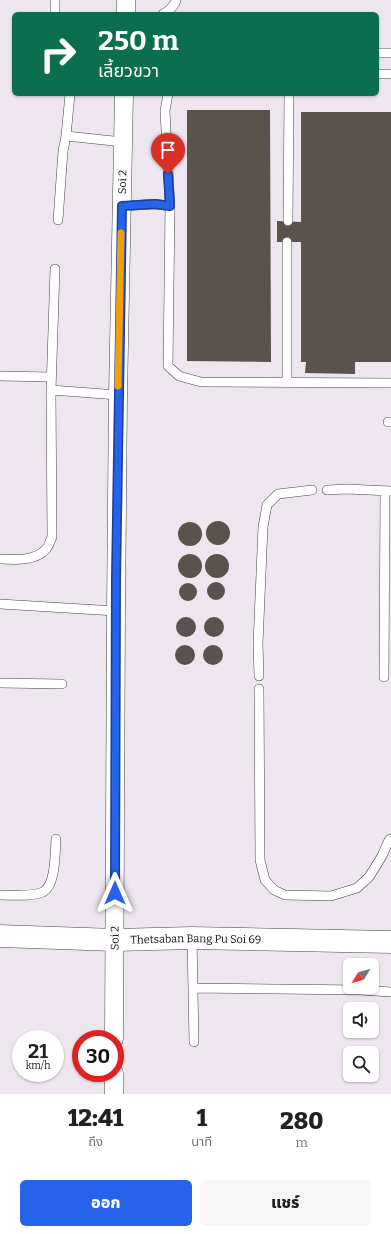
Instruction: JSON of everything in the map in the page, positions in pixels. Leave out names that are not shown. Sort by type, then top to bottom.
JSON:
[{"type":"street","points":[[126,0],[126,12]]},
{"type":"street","name":"Soi 2","points":[[114,1030],[118,395],[124,96]]},
{"type":"street","name":"Thetsaban Bang Pu Soi 69","points":[[0,936],[115,940],[192,938],[391,942]]},
{"type":"street","points":[[114,1082],[114,1094]]},
{"type":"lane","points":[[54,12],[55,0]]},
{"type":"lane","points":[[170,12],[176,0]]},
{"type":"lane","points":[[379,53],[391,53]]},
{"type":"lane","points":[[379,74],[391,74]]},
{"type":"lane","points":[[58,220],[63,151],[70,96]]},
{"type":"lane","points":[[168,96],[165,111],[170,206],[168,366],[179,376],[201,382],[391,383]]},
{"type":"lane","points":[[288,221],[289,96]]},
{"type":"lane","points":[[66,136],[123,142]]},
{"type":"lane","points":[[122,206],[155,204],[170,206]]},
{"type":"lane","points":[[287,242],[287,383]]},
{"type":"lane","points":[[0,559],[15,560],[37,556],[47,548],[52,537],[51,376],[55,269]]},
{"type":"lane","points":[[0,376],[51,376]]},
{"type":"lane","points":[[51,390],[118,395]]},
{"type":"lane","points":[[327,490],[347,489],[388,491],[384,677]]},
{"type":"lane","points":[[260,676],[258,636],[263,527],[267,505],[278,494],[312,490]]},
{"type":"lane","points":[[0,604],[116,611]]},
{"type":"lane","points":[[0,683],[62,684]]},
{"type":"lane","points":[[260,689],[260,860],[265,880],[274,890],[285,895],[331,896],[357,888],[369,878],[382,856],[388,840],[391,839]]},
{"type":"lane","points":[[0,895],[32,894],[44,891],[50,886],[53,874],[56,839]]},
{"type":"lane","points":[[192,938],[194,1042]]},
{"type":"lane","points":[[193,988],[360,990],[391,992]]},
{"type":"shaded area","points":[[0,0],[391,0],[391,1094],[0,1094]]},
{"type":"building","points":[[187,110],[270,110],[271,362],[187,361]]},
{"type":"building","points":[[301,112],[391,112],[391,362],[355,362],[355,374],[305,373],[306,362],[301,362],[301,242],[277,242],[277,221],[301,222]]},
{"type":"building","points":[[218,521],[226,525],[230,533],[226,541],[218,545],[210,541],[206,533],[210,525]]},
{"type":"building","points":[[190,522],[198,526],[202,534],[198,542],[190,546],[182,542],[178,534],[182,526]]},
{"type":"building","points":[[190,554],[198,558],[202,566],[198,574],[190,578],[182,574],[178,566],[182,558]]},
{"type":"building","points":[[217,554],[225,558],[229,566],[225,574],[217,578],[209,574],[205,566],[209,558]]},
{"type":"building","points":[[216,582],[222,585],[225,591],[222,597],[216,600],[210,597],[207,591],[210,585]]},
{"type":"building","points":[[188,583],[194,586],[197,592],[194,598],[188,601],[182,598],[179,592],[182,586]]},
{"type":"building","points":[[186,617],[193,620],[196,627],[193,634],[186,637],[179,634],[176,627],[179,620]]},
{"type":"building","points":[[214,617],[221,620],[224,627],[221,634],[214,637],[207,634],[204,627],[207,620]]},
{"type":"building","points":[[181,645],[189,645],[195,651],[195,659],[189,665],[181,665],[175,659],[175,651]]},
{"type":"building","points":[[209,645],[217,645],[223,651],[223,659],[217,665],[209,665],[203,659],[203,651]]},
{"type":"slow traffic","points":[[118,386],[121,233]]},
{"type":"route","points":[[115,893],[116,580],[122,206],[155,204],[170,206],[168,174]]}]
